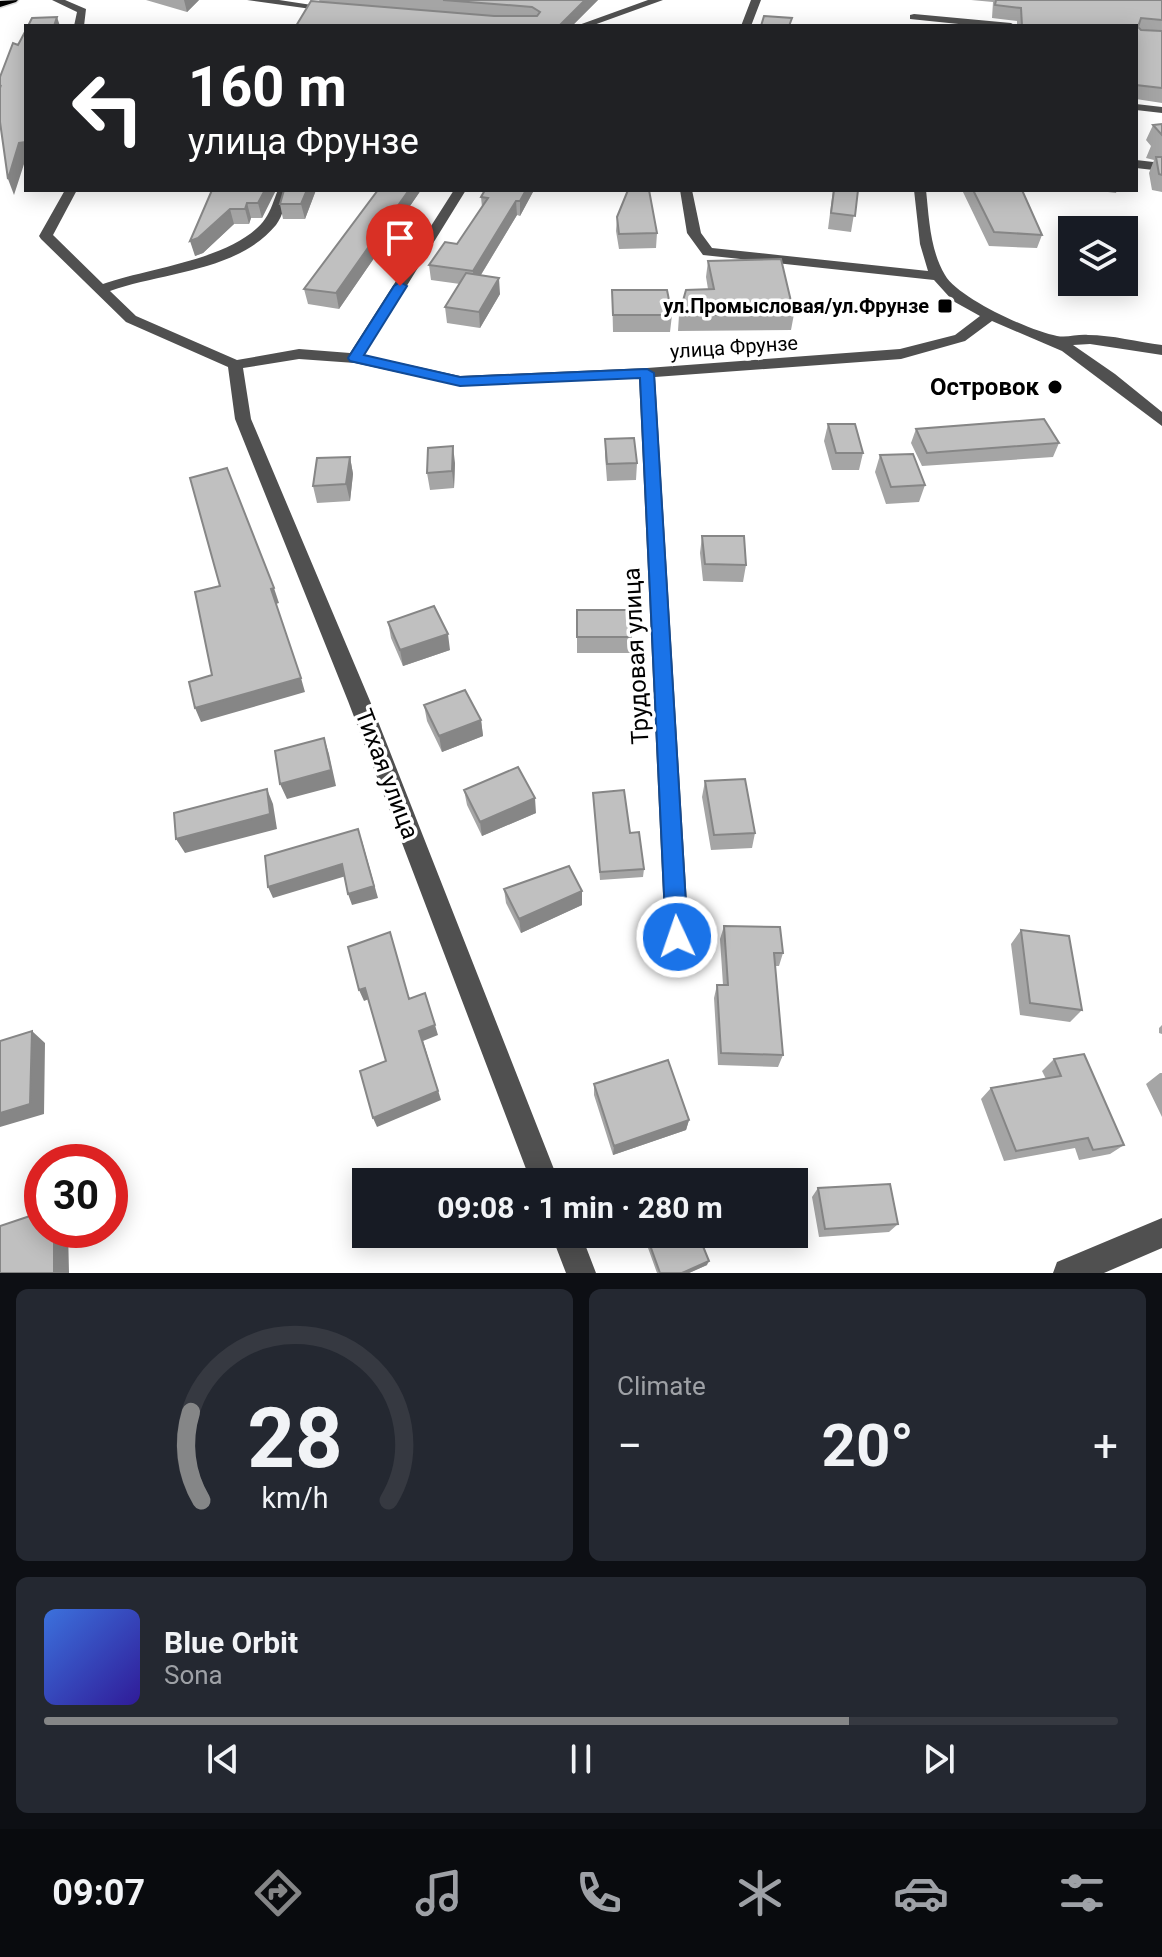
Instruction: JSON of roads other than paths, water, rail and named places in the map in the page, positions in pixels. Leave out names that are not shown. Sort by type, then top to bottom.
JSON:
[{"type":"main road","points":[[0,4],[13,0]]},
{"type":"street","points":[[57,0],[82,11],[79,24]]},
{"type":"street","points":[[252,0],[340,10]]},
{"type":"street","points":[[587,24],[658,0]]},
{"type":"street","points":[[747,24],[756,0]]},
{"type":"street","points":[[914,17],[989,24]]},
{"type":"street","points":[[1138,107],[1162,110]]},
{"type":"street","points":[[1138,164],[1162,167]]},
{"type":"street","points":[[70,192],[46,236],[131,319],[235,365]]},
{"type":"street","points":[[102,289],[141,275],[188,268],[240,246],[271,222],[283,192]]},
{"type":"street","points":[[355,358],[459,192]]},
{"type":"street","points":[[686,192],[694,233],[708,252],[937,276]]},
{"type":"street","points":[[920,192],[924,227],[937,276],[957,296],[990,316],[1054,341],[1113,379],[1162,421]]},
{"type":"street","name":"улица Фрунзе","points":[[235,365],[299,354],[355,358],[460,381],[647,373],[901,354],[960,338],[990,316]]},
{"type":"street","points":[[1054,341],[1090,339],[1162,350]]},
{"type":"street","name":"Тихая улица","points":[[235,365],[243,419],[359,701],[540,1168]]},
{"type":"street","name":"Трудовая улица","points":[[647,373],[677,937]]},
{"type":"street","points":[[1068,1273],[1162,1233]]},
{"type":"street","points":[[571,1248],[581,1273]]},
{"type":"place","name":"ул.Промысловая/ул.Фрунзе","points":[[945,306]]},
{"type":"place","name":"Островок","points":[[1055,387]]}]
